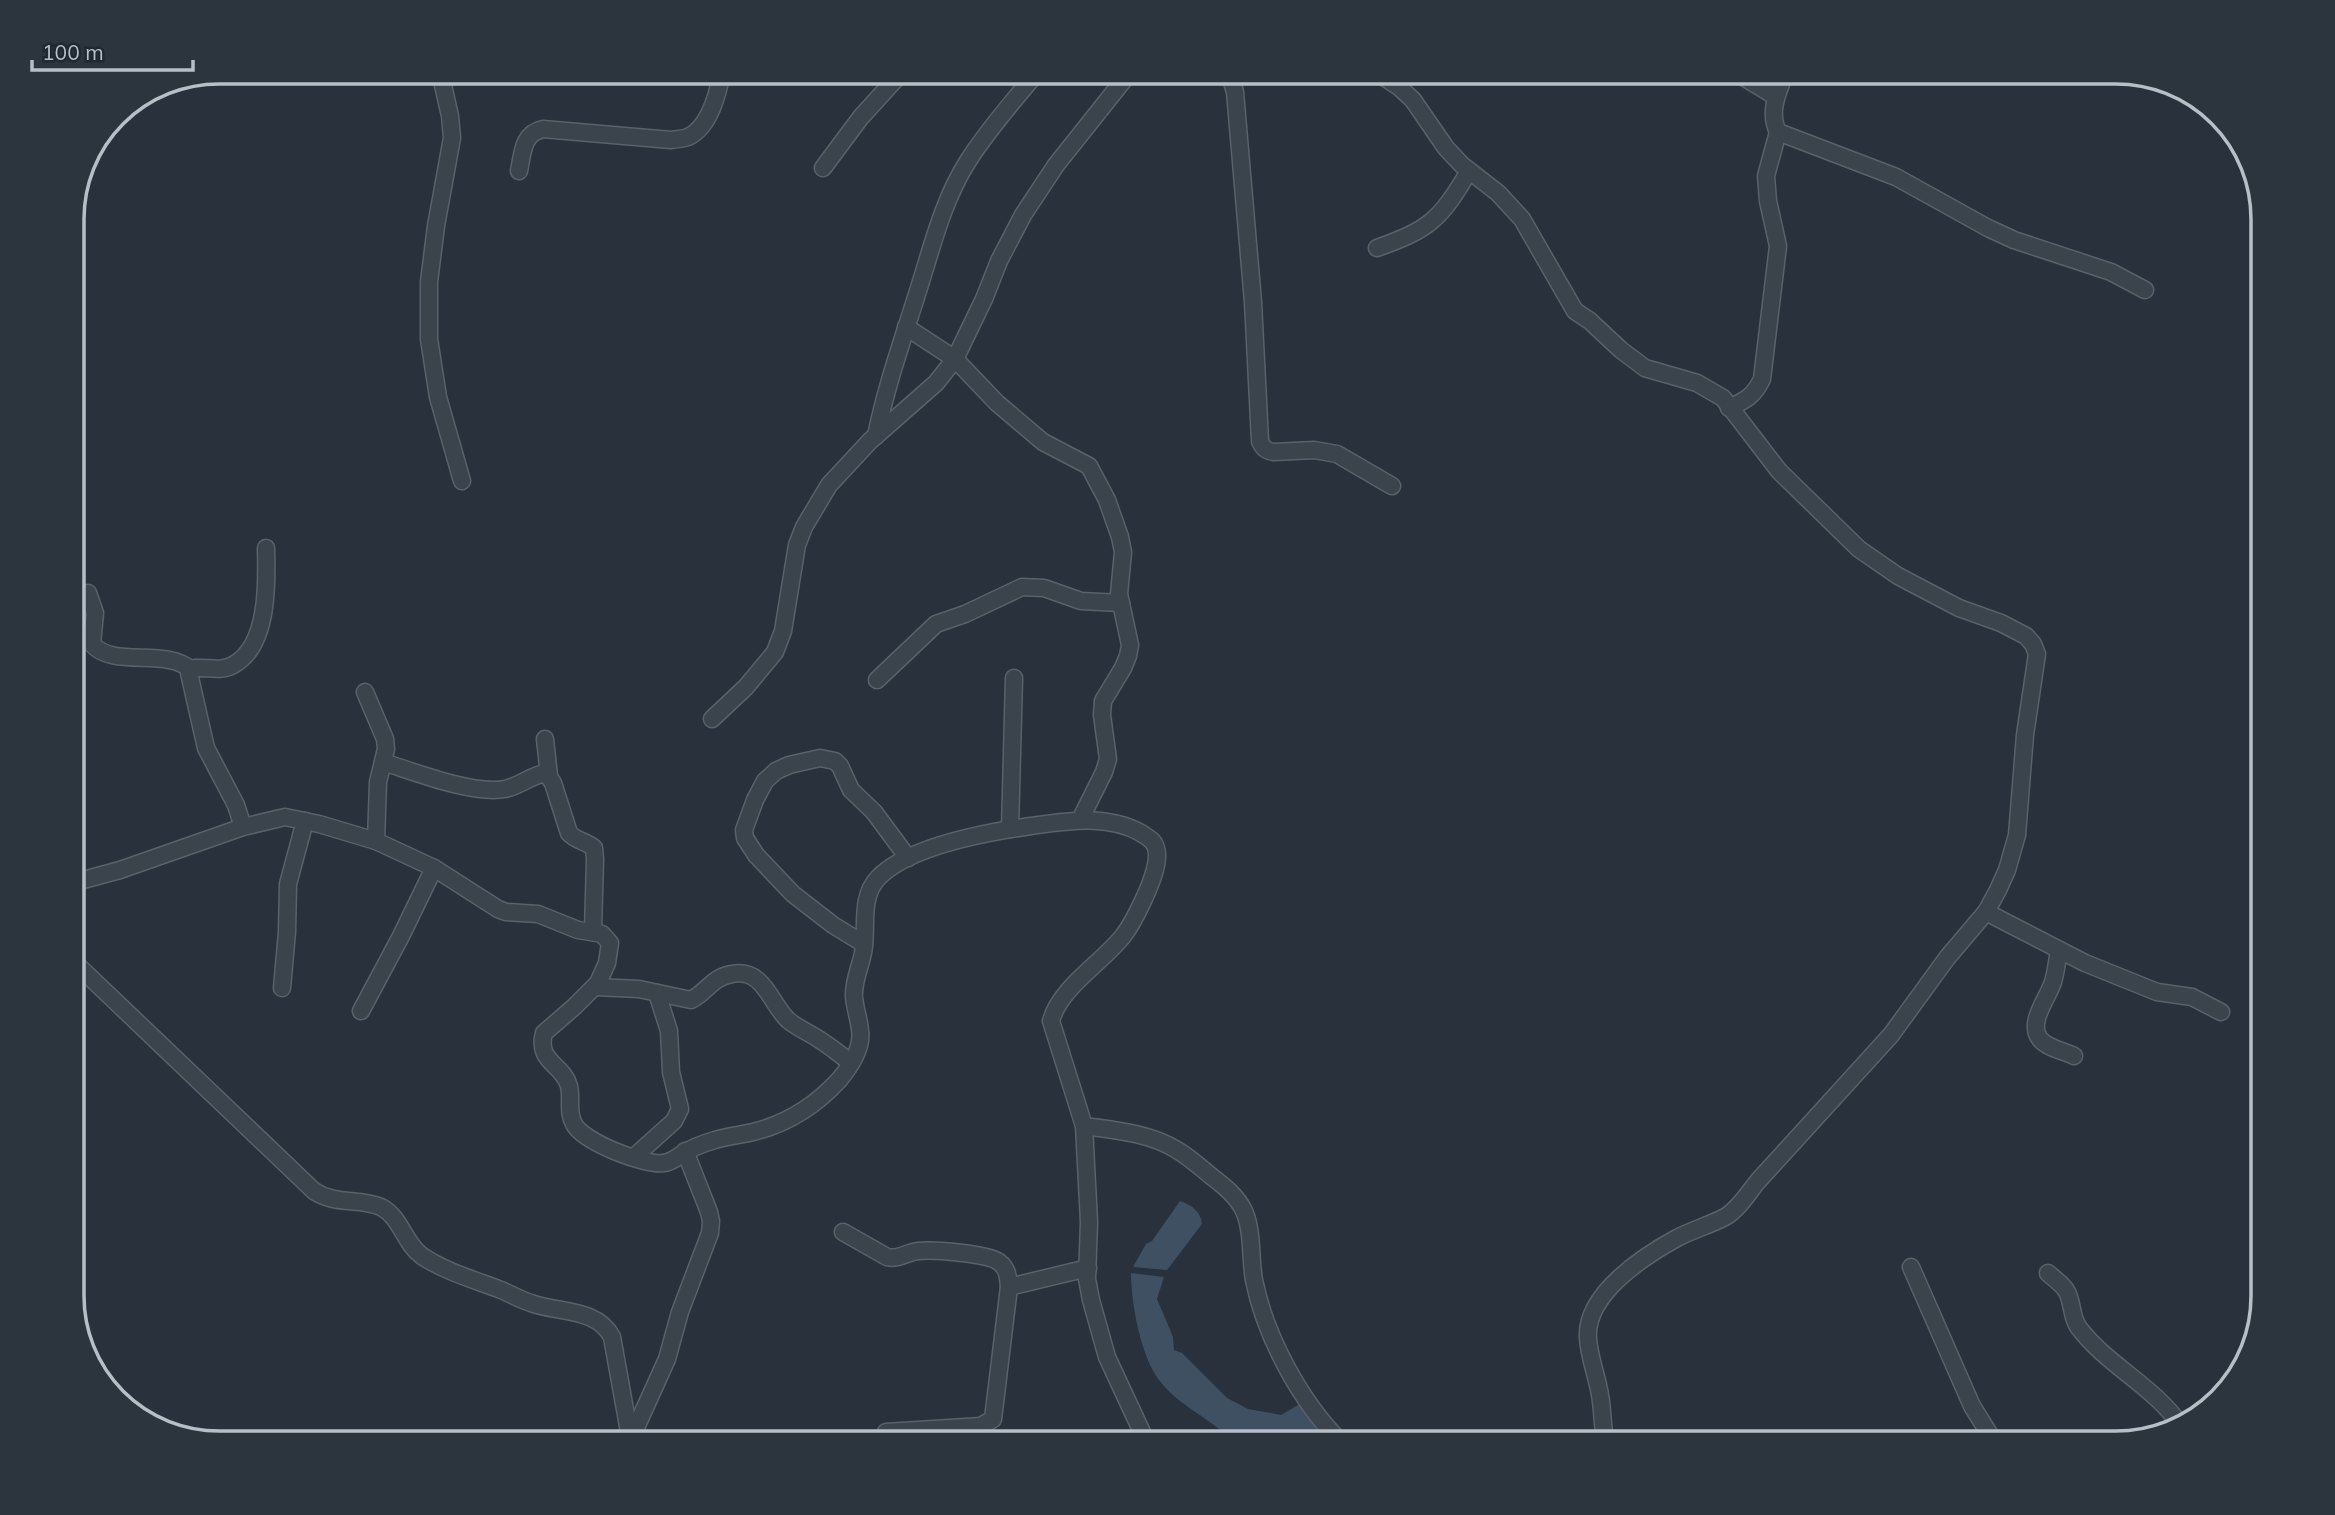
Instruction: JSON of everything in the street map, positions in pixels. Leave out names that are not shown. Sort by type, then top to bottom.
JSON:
[{"type":"street","points":[[443,84],[452,138],[429,282],[429,339],[438,397],[462,481]]},
{"type":"street","points":[[519,171],[526,141],[533,131],[543,129],[671,140],[687,138],[700,128],[720,84]]},
{"type":"street","points":[[823,168],[861,117],[891,84]]},
{"type":"street","points":[[876,436],[883,400],[934,238],[957,180],[982,139],[1027,84]]},
{"type":"street","points":[[712,719],[746,687],[775,652],[783,631],[797,545],[804,527],[829,485],[876,436],[936,383],[956,359],[999,261],[1024,215],[1056,165],[1120,84]]},
{"type":"street","points":[[1233,84],[1248,230],[1262,447],[1274,452],[1314,450],[1337,454],[1392,486]]},
{"type":"street","points":[[1394,84],[1413,100],[1446,148],[1469,171],[1498,193],[1522,219],[1575,311],[1644,368],[1697,383],[1723,398],[1779,471],[1859,548],[1898,576],[1959,608],[2001,623],[2025,636],[2033,644],[2037,654],[2038,663],[2025,735],[2017,835],[2007,870],[1986,912],[1947,958],[1891,1035],[1740,1205],[1726,1216],[1639,1260],[1606,1293],[1588,1325],[1587,1336],[1604,1431]]},
{"type":"street","points":[[1756,84],[1776,96]]},
{"type":"street","points":[[1729,408],[1748,399],[1762,379],[1778,246],[1768,201],[1766,176],[1779,132],[1773,119],[1776,96],[1781,84]]},
{"type":"street","points":[[1779,132],[1896,177],[2014,240],[2111,272],[2145,290]]},
{"type":"street","points":[[1377,248],[1432,223],[1454,197],[1469,171]]},
{"type":"street","points":[[906,327],[956,359],[997,403],[1043,442],[1089,466],[1107,500],[1123,552],[1119,581],[1130,645],[1128,656],[1103,701],[1102,715],[1108,759],[1080,820]]},
{"type":"street","points":[[88,593],[94,613],[92,644],[102,654],[178,662],[191,670],[224,669],[245,655],[253,642],[265,608],[266,548]]},
{"type":"street","points":[[877,680],[936,624],[965,614],[1022,587],[1044,588],[1081,601],[1121,603]]},
{"type":"street","points":[[191,670],[189,681],[206,748],[236,805],[243,827]]},
{"type":"street","points":[[1010,829],[1014,678]]},
{"type":"street","points":[[365,692],[385,739],[378,782],[376,841]]},
{"type":"street","points":[[545,738],[549,776],[569,833],[573,838],[589,843],[594,848],[593,932]]},
{"type":"street","points":[[864,944],[833,925],[793,894],[756,855],[744,830],[755,800],[765,781],[776,771],[820,758],[835,761],[851,790],[874,812],[908,858]]},
{"type":"street","points":[[383,762],[488,790],[512,788],[539,774],[545,773],[549,776]]},
{"type":"street","points":[[84,880],[243,827],[285,817],[376,841],[434,868],[498,909],[538,914],[607,938],[610,950],[595,987],[544,1033],[542,1046],[551,1063],[568,1083],[570,1115],[579,1132],[590,1140],[634,1157],[667,1163],[685,1152],[717,1139],[756,1131],[794,1116],[835,1084],[851,1063],[861,1041],[854,997],[864,944],[865,914],[869,893],[878,878],[908,858],[940,846],[1010,829],[1080,820],[1102,821],[1138,831],[1155,844],[1157,853],[1150,883],[1136,916],[1122,937],[1078,981],[1053,1013],[1052,1027],[1084,1126],[1091,1300],[1107,1357],[1141,1431]]},
{"type":"street","points":[[282,988],[288,884],[305,821]]},
{"type":"street","points":[[361,1011],[434,868]]},
{"type":"street","points":[[1986,912],[2059,950],[2142,987],[2192,997],[2221,1012]]},
{"type":"street","points":[[2059,950],[2053,981],[2038,1015],[2036,1032],[2047,1044],[2074,1056]]},
{"type":"street","points":[[84,971],[324,1198],[384,1208],[421,1255],[449,1270],[529,1303],[578,1314],[606,1326],[612,1337],[629,1431]]},
{"type":"street","points":[[595,987],[657,993],[691,1000],[716,979],[733,973],[755,978],[764,985],[789,1021],[851,1063]]},
{"type":"street","points":[[634,1157],[674,1121],[680,1109],[669,1059],[669,1031],[657,993]]},
{"type":"street","points":[[1084,1126],[1128,1132],[1175,1148],[1236,1198],[1245,1212],[1258,1300],[1286,1364],[1329,1431]]},
{"type":"street","points":[[634,1431],[667,1359],[680,1312],[710,1233],[709,1212],[685,1152]]},
{"type":"street","points":[[843,1232],[877,1253],[894,1259],[921,1250],[992,1258],[1003,1266],[1008,1275],[1009,1287],[993,1419],[981,1426],[902,1431]]},
{"type":"street","points":[[1911,1267],[1972,1406],[1988,1431]]},
{"type":"street","points":[[1009,1287],[1088,1268]]},
{"type":"street","points":[[2048,1273],[2067,1290],[2076,1324],[2081,1330],[2109,1360],[2164,1405],[2174,1418]]},
{"type":"water","points":[[1180,1201],[1195,1209],[1202,1224],[1167,1270],[1133,1267],[1146,1244],[1152,1241]]},
{"type":"water","points":[[1131,1273],[1164,1277],[1157,1299],[1173,1337],[1174,1350],[1182,1353],[1227,1398],[1248,1409],[1281,1415],[1298,1405],[1308,1412],[1320,1431],[1222,1431],[1174,1396],[1159,1380],[1142,1344]]}]
